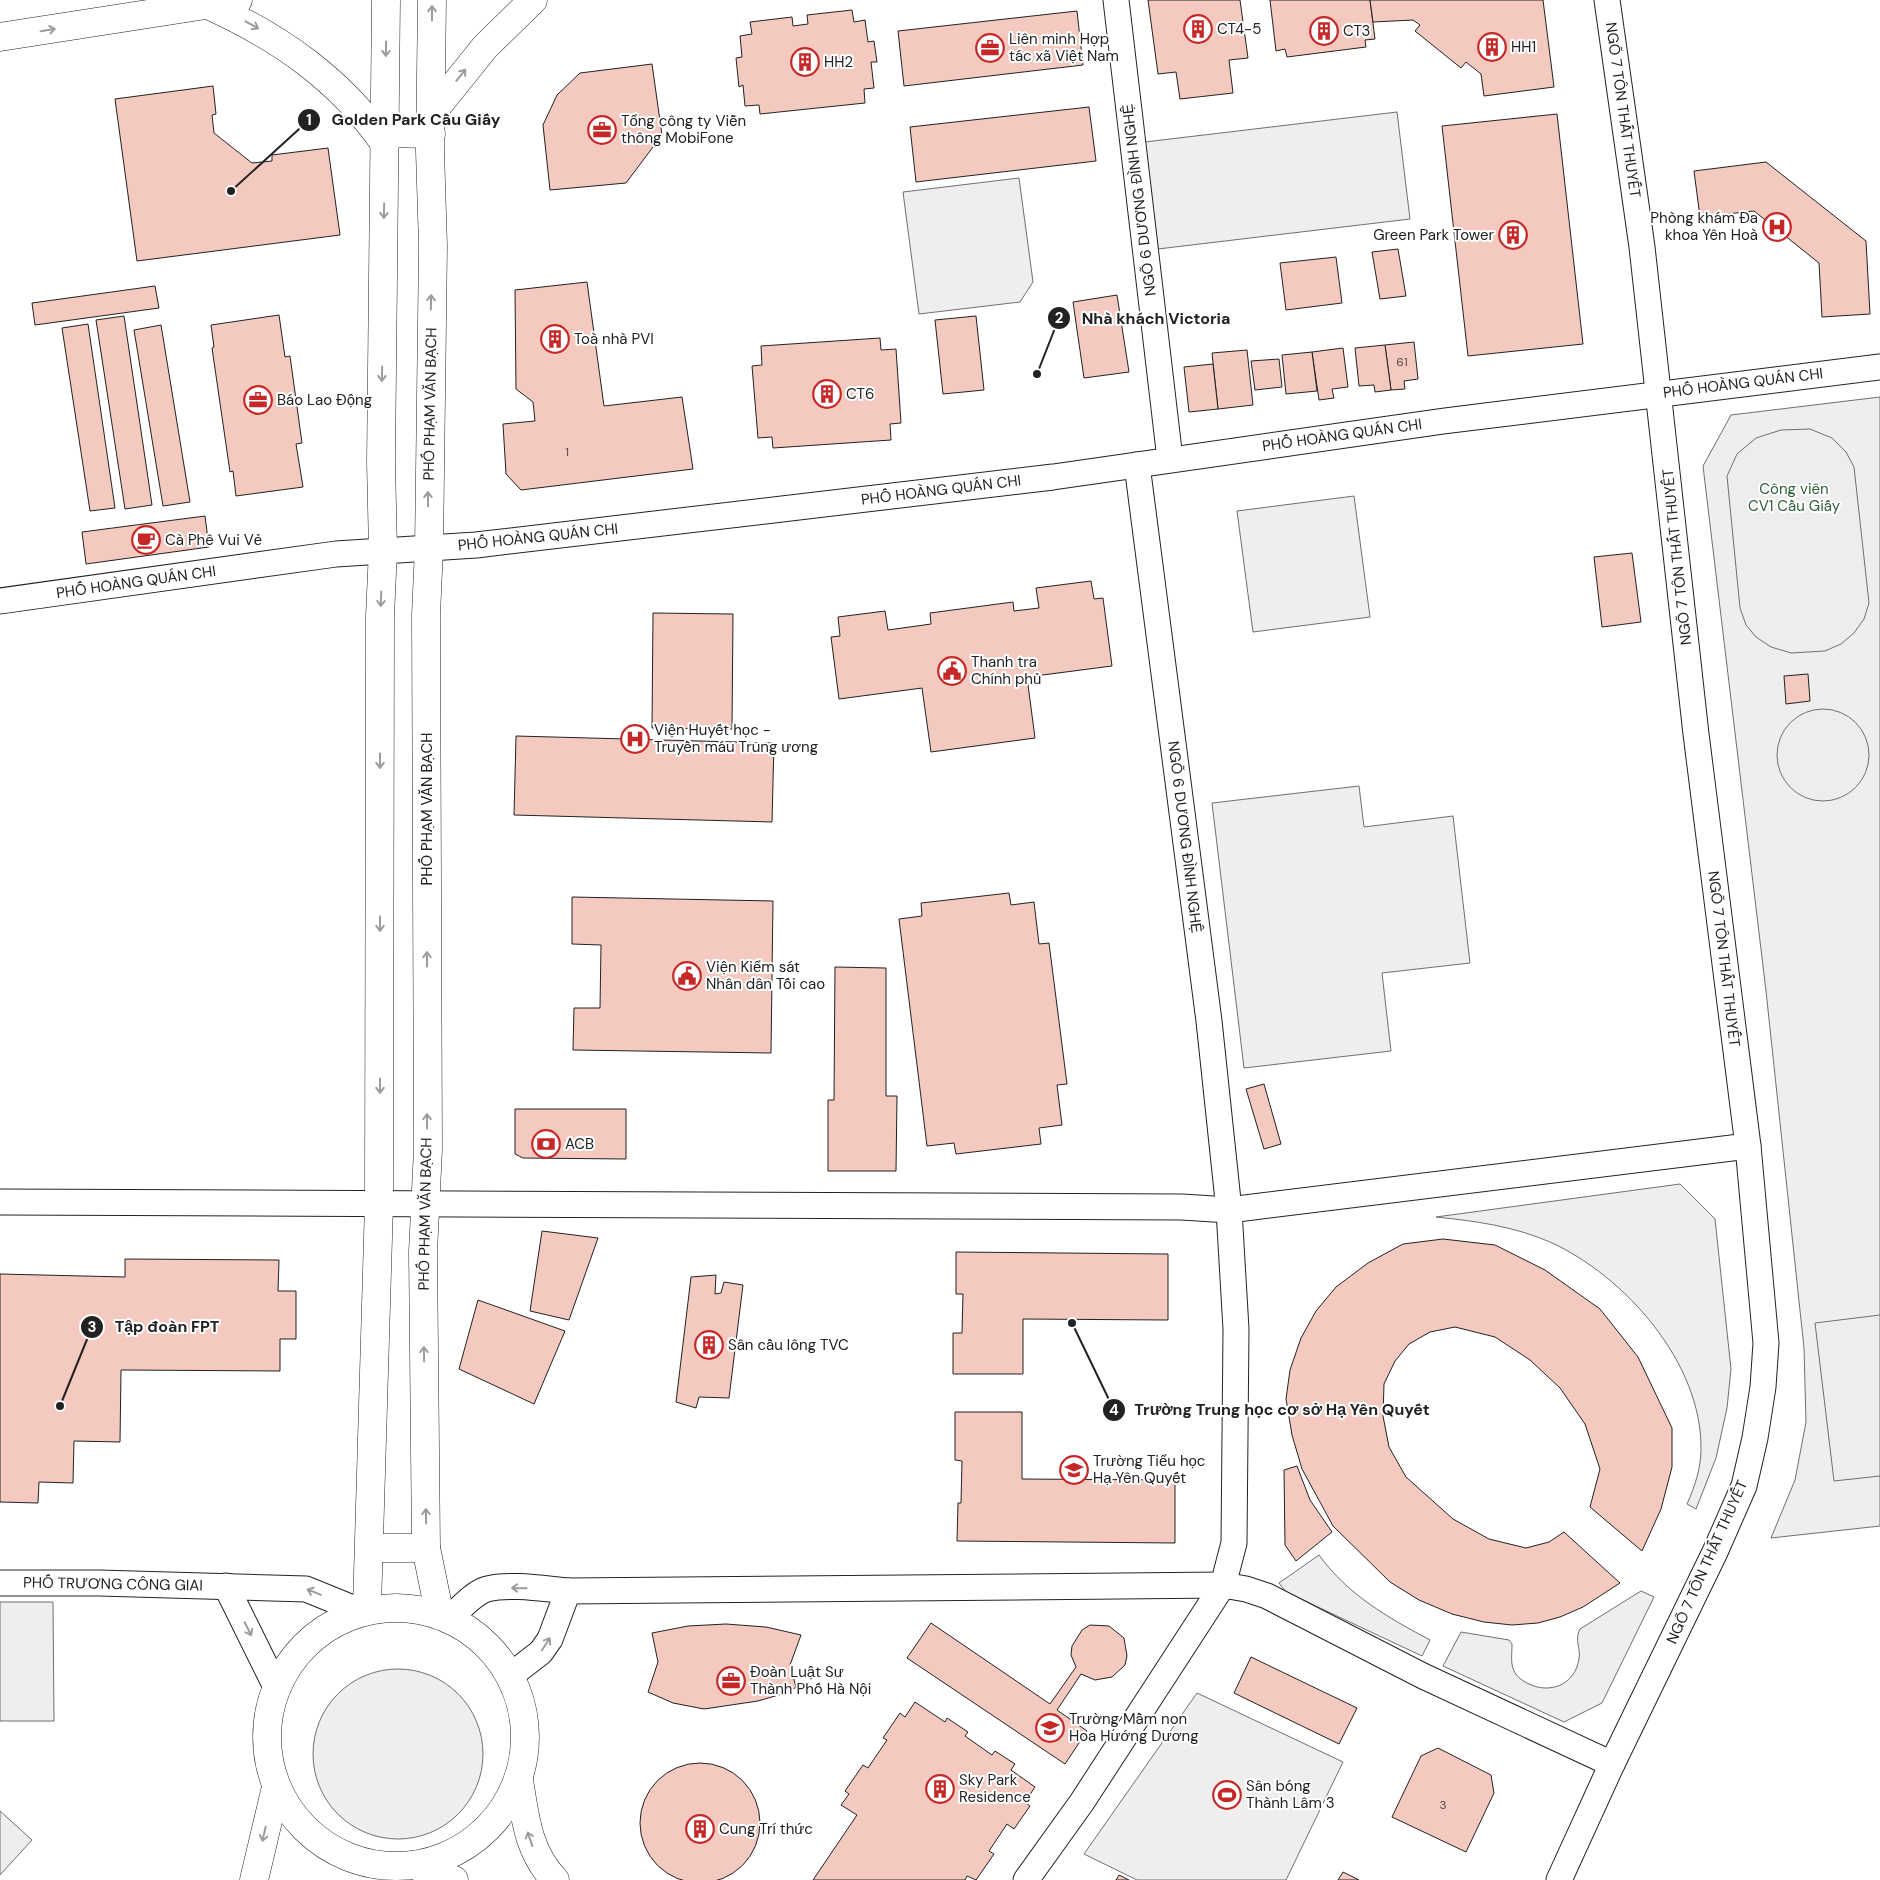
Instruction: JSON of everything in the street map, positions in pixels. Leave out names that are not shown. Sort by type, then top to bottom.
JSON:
[{"type":"main road","points":[[0,37],[238,0]]},
{"type":"main road","points":[[363,1609],[371,1548],[379,1204],[380,616],[383,550],[381,462],[386,0]]},
{"type":"main road","name":"PHỐ PHẠM VĂN BẠCH","points":[[432,0],[431,124],[433,246],[428,487],[429,548],[426,615],[428,1149],[423,1252],[426,1548],[444,1618]]},
{"type":"main road","points":[[384,139],[431,124],[484,47],[534,0]]},
{"type":"main road","points":[[208,5],[276,39],[311,65],[355,106],[384,139]]},
{"type":"main road","points":[[371,1548],[426,1548]]},
{"type":"main road","points":[[363,1609],[417,1610],[444,1618],[464,1628],[488,1647],[510,1676],[519,1696],[525,1724],[525,1752],[518,1780],[506,1805],[489,1828],[475,1840],[442,1858],[372,1873],[359,1862],[336,1852],[311,1835],[291,1813],[276,1787],[269,1763],[266,1737],[268,1712],[276,1687],[290,1660],[308,1642],[331,1625],[363,1609]]},
{"type":"main road","points":[[518,1780],[527,1830],[536,1855],[555,1880]]},
{"type":"main road","points":[[254,1880],[276,1787]]},
{"type":"main road","points":[[414,1865],[454,1880]]},
{"type":"street","name":"NGÕ 6 DƯƠNG ĐÌNH NGHỆ","points":[[1116,0],[1170,459]]},
{"type":"street","name":"NGÕ 7 TÔN THẤT THUYẾT","points":[[1559,1880],[1744,1486],[1764,1386],[1766,1343],[1748,1146],[1696,734],[1642,247],[1607,0]]},
{"type":"street","name":"PHỐ HOÀNG QUÁN CHI","points":[[0,601],[336,554],[476,545],[735,516],[1137,465],[1658,394],[1880,367]]},
{"type":"street","name":"NGÕ 6 DƯƠNG ĐÌNH NGHỆ","points":[[1026,1880],[1082,1802],[1223,1585],[1234,1543],[1236,1329],[1230,1210],[1209,1021],[1137,465]]},
{"type":"street","points":[[0,1202],[1182,1207],[1230,1210],[1748,1146]]},
{"type":"street","name":"PHỐ TRƯƠNG CÔNG GIAI","points":[[0,1583],[306,1589],[363,1609]]},
{"type":"street","points":[[444,1618],[487,1589],[518,1588],[568,1591],[1223,1585],[1246,1589],[1267,1596],[1423,1676],[1612,1764]]},
{"type":"street","points":[[226,1586],[276,1687]]},
{"type":"street","points":[[510,1676],[546,1646],[568,1591]]},
{"type":"green space","points":[[1397,112],[1410,219],[1158,249],[1145,142]]},
{"type":"green space","points":[[1019,178],[1033,282],[1020,302],[919,314],[903,192]]},
{"type":"green space","name":"Công viên CV1 Cầu Giấy","points":[[1880,397],[1880,1526],[1771,1538],[1795,1480],[1806,1422],[1804,1348],[1766,991],[1703,466],[1731,415]]},
{"type":"green space","points":[[1354,496],[1370,617],[1253,632],[1237,511]]},
{"type":"green space","points":[[1359,786],[1364,827],[1453,816],[1470,963],[1382,973],[1391,1051],[1244,1068],[1212,803]]},
{"type":"green space","points":[[1680,1184],[1715,1219],[1731,1369],[1727,1408],[1716,1458],[1696,1509],[1687,1504],[1700,1463],[1701,1449],[1698,1417],[1688,1385],[1673,1355],[1654,1326],[1631,1300],[1578,1257],[1536,1236],[1479,1222],[1436,1217]]},
{"type":"green space","points":[[1319,1555],[1343,1582],[1369,1604],[1430,1640],[1422,1656],[1286,1592],[1279,1583]]},
{"type":"green space","points":[[1641,1591],[1654,1597],[1602,1703],[1564,1722],[1443,1666],[1461,1632],[1509,1640],[1512,1644],[1512,1666],[1521,1679],[1527,1683],[1544,1688],[1560,1685],[1567,1681],[1577,1668],[1579,1659],[1578,1633],[1580,1629]]},
{"type":"green space","points":[[0,1602],[53,1602],[54,1721],[0,1721]]},
{"type":"green space","points":[[406,1669],[431,1675],[452,1688],[464,1700],[480,1729],[483,1754],[482,1771],[477,1787],[464,1808],[452,1820],[423,1836],[390,1839],[365,1833],[344,1820],[332,1808],[316,1779],[313,1746],[319,1721],[332,1700],[344,1688],[373,1672]]},
{"type":"green space","name":"Sân bóng Thành Lâm 3","points":[[1197,1693],[1343,1762],[1286,1880],[1137,1880],[1084,1854]]},
{"type":"green space","points":[[0,1811],[32,1840],[0,1875]]},
{"type":"shaded area","points":[[1810,429],[1832,438],[1846,452],[1854,467],[1869,603],[1864,619],[1854,633],[1841,644],[1825,651],[1791,653],[1771,647],[1756,637],[1746,625],[1740,608],[1727,476],[1737,454],[1756,438],[1781,430]]},
{"type":"shaded area","points":[[1823,709],[1841,713],[1855,723],[1865,737],[1869,755],[1865,773],[1855,787],[1841,797],[1823,801],[1805,797],[1791,787],[1781,773],[1777,755],[1781,737],[1791,723],[1805,713]]},
{"type":"shaded area","points":[[1880,1315],[1880,1476],[1834,1481],[1815,1323]]},
{"type":"building","name":"CT4-5","points":[[1148,0],[1240,0],[1248,58],[1229,60],[1233,93],[1180,99],[1176,72],[1158,74]]},
{"type":"building","name":"CT3","points":[[1270,0],[1370,0],[1375,39],[1365,40],[1366,47],[1287,57],[1285,49],[1276,51]]},
{"type":"building","name":"HH1","points":[[1370,0],[1543,0],[1554,87],[1484,96],[1481,74],[1466,62],[1461,68],[1415,31],[1420,25],[1413,20],[1373,22]]},
{"type":"building","name":"HH2","points":[[852,10],[854,22],[865,20],[868,42],[874,41],[877,62],[871,62],[874,88],[864,89],[865,103],[760,114],[759,105],[745,106],[743,85],[739,87],[736,58],[742,57],[740,36],[752,34],[750,22],[792,17],[793,26],[808,24],[807,15]]},
{"type":"building","name":"Liên minh Hợp tác xã Việt Nam","points":[[1077,11],[1083,65],[904,86],[898,31]]},
{"type":"building","name":"Tổng công ty Viễn thông MobiFone","points":[[652,64],[662,135],[626,183],[550,190],[543,125],[557,95],[580,73]]},
{"type":"building","points":[[213,86],[216,114],[212,115],[214,133],[252,163],[272,161],[272,155],[328,148],[340,235],[137,261],[115,99]]},
{"type":"building","points":[[1089,107],[1096,161],[916,182],[910,127]]},
{"type":"building","name":"Green Park Tower","points":[[1557,114],[1583,344],[1468,356],[1442,126]]},
{"type":"building","points":[[1766,162],[1866,241],[1870,314],[1822,317],[1819,263],[1754,211],[1700,217],[1694,171]]},
{"type":"building","points":[[1398,249],[1406,296],[1380,299],[1372,252]]},
{"type":"building","points":[[1336,257],[1342,303],[1286,310],[1280,263]]},
{"type":"building","name":"Toà nhà PVI","points":[[587,282],[604,406],[682,397],[693,469],[521,490],[506,474],[503,424],[535,421],[533,402],[516,389],[515,290]]},
{"type":"building","points":[[155,286],[159,308],[35,325],[32,303]]},
{"type":"building","points":[[1117,295],[1129,372],[1084,378],[1073,302]]},
{"type":"building","name":"Báo Lao Động","points":[[279,315],[285,357],[290,356],[302,443],[296,444],[303,487],[236,496],[233,471],[230,472],[212,348],[214,347],[211,325]]},
{"type":"building","points":[[124,316],[152,505],[125,509],[96,320]]},
{"type":"building","points":[[976,316],[984,390],[943,394],[935,320]]},
{"type":"building","points":[[88,324],[115,508],[90,511],[62,328]]},
{"type":"building","points":[[161,325],[190,502],[163,506],[134,330]]},
{"type":"building","name":"CT6","points":[[880,338],[881,350],[896,349],[901,423],[890,424],[891,440],[773,448],[772,437],[758,438],[752,366],[762,365],[761,346]]},
{"type":"building","points":[[1414,342],[1418,379],[1404,381],[1405,389],[1391,390],[1385,345]]},
{"type":"building","points":[[1385,345],[1391,390],[1375,392],[1374,385],[1359,386],[1355,348]]},
{"type":"building","points":[[1343,348],[1348,387],[1332,389],[1334,398],[1319,400],[1312,352]]},
{"type":"building","points":[[1247,350],[1253,405],[1218,409],[1212,353]]},
{"type":"building","points":[[1312,352],[1317,391],[1286,394],[1282,355]]},
{"type":"building","points":[[1279,359],[1282,387],[1255,390],[1251,361]]},
{"type":"building","points":[[1213,364],[1218,409],[1189,412],[1184,367]]},
{"type":"building","name":"Cà Phê Vui Vẻ","points":[[205,516],[209,547],[86,564],[82,532]]},
{"type":"building","points":[[1632,553],[1641,622],[1602,627],[1594,557]]},
{"type":"building","name":"Thanh tra Chính phủ","points":[[1091,581],[1094,599],[1103,598],[1112,666],[1027,677],[1035,738],[931,752],[922,688],[839,699],[831,637],[840,636],[838,617],[885,611],[888,630],[931,624],[930,613],[1013,602],[1014,611],[1039,608],[1036,588]]},
{"type":"building","points":[[653,613],[733,614],[732,729],[652,728]]},
{"type":"building","points":[[1808,674],[1810,701],[1786,704],[1784,676]]},
{"type":"building","points":[[516,736],[774,743],[772,822],[514,815]]},
{"type":"building","points":[[1009,893],[1011,905],[1034,902],[1039,944],[1049,943],[1067,1084],[1057,1085],[1062,1125],[1039,1128],[1041,1144],[956,1154],[954,1143],[927,1146],[899,919],[922,916],[921,903]]},
{"type":"building","name":"Viện Kiểm sát Nhân dân Tối cao","points":[[572,897],[773,901],[771,1053],[573,1050],[574,1008],[600,1008],[601,945],[572,944]]},
{"type":"building","points":[[835,967],[886,968],[886,1096],[897,1096],[896,1171],[828,1171],[828,1100],[834,1100]]},
{"type":"building","points":[[1264,1084],[1281,1144],[1264,1149],[1246,1089]]},
{"type":"building","points":[[515,1109],[626,1109],[626,1159],[523,1158],[515,1154]]},
{"type":"building","points":[[542,1231],[598,1238],[569,1320],[530,1311]]},
{"type":"building","points":[[1443,1239],[1495,1245],[1545,1270],[1600,1309],[1638,1357],[1672,1428],[1672,1467],[1661,1509],[1642,1551],[1590,1507],[1600,1469],[1585,1424],[1560,1388],[1530,1360],[1495,1337],[1455,1327],[1430,1332],[1409,1344],[1395,1361],[1384,1384],[1383,1416],[1389,1447],[1406,1477],[1453,1519],[1489,1539],[1526,1548],[1549,1542],[1564,1532],[1620,1583],[1583,1607],[1560,1617],[1538,1623],[1512,1625],[1484,1622],[1452,1614],[1419,1600],[1390,1582],[1333,1526],[1302,1469],[1292,1435],[1286,1399],[1290,1370],[1301,1338],[1316,1311],[1336,1287],[1368,1263],[1403,1244]]},
{"type":"building","points":[[956,1252],[1168,1254],[1168,1320],[1023,1319],[1023,1374],[953,1374],[953,1333],[962,1333],[963,1294],[956,1294]]},
{"type":"building","points":[[125,1259],[279,1260],[278,1291],[296,1291],[296,1339],[280,1339],[280,1371],[121,1370],[120,1442],[74,1441],[73,1483],[39,1482],[38,1503],[0,1502],[0,1274],[125,1277]]},
{"type":"building","name":"Sân cầu lông TVC","points":[[716,1275],[715,1294],[721,1293],[724,1282],[743,1285],[729,1398],[699,1397],[696,1408],[676,1402],[691,1277]]},
{"type":"building","points":[[478,1300],[565,1331],[534,1404],[459,1369]]},
{"type":"building","points":[[955,1412],[1022,1412],[1022,1479],[1175,1480],[1175,1543],[957,1541],[958,1503],[961,1503],[962,1461],[955,1460]]},
{"type":"building","points":[[1297,1466],[1310,1500],[1332,1532],[1296,1561],[1285,1545],[1284,1470]]},
{"type":"building","points":[[931,1623],[1050,1704],[1076,1667],[1071,1655],[1072,1646],[1082,1630],[1090,1625],[1109,1626],[1124,1638],[1127,1656],[1125,1665],[1112,1677],[1095,1680],[1081,1674],[1057,1710],[1087,1731],[1065,1764],[907,1658]]},
{"type":"building","points":[[726,1624],[766,1627],[801,1635],[790,1665],[796,1687],[789,1692],[758,1701],[704,1709],[673,1703],[648,1692],[658,1662],[652,1633],[688,1626]]},
{"type":"building","points":[[1251,1657],[1357,1708],[1339,1744],[1234,1693]]},
{"type":"building","name":"Sky Park Residence","points":[[915,1702],[945,1722],[947,1718],[968,1732],[965,1736],[992,1755],[995,1751],[1015,1764],[1011,1770],[1035,1787],[1025,1802],[1030,1806],[1014,1829],[1007,1824],[989,1851],[994,1854],[976,1880],[967,1876],[965,1880],[813,1880],[857,1815],[841,1805],[849,1794],[845,1791],[863,1765],[868,1768],[887,1740],[883,1738],[900,1713],[905,1717]]},
{"type":"building","points":[[1438,1748],[1491,1775],[1494,1793],[1466,1852],[1392,1817],[1421,1756]]},
{"type":"building","name":"Cung Trí thức","points":[[700,1763],[723,1767],[743,1780],[756,1800],[760,1823],[756,1846],[743,1866],[723,1879],[700,1883],[677,1879],[657,1866],[644,1846],[640,1823],[644,1800],[657,1780],[677,1767]]},
{"type":"building","points":[[1343,1872],[1359,1880],[1338,1880]]},
{"type":"building","points":[[1119,1875],[1129,1880],[1116,1880]]},
{"type":"place","name":"CT4-5","points":[[1198,29]]},
{"type":"place","name":"CT3","points":[[1324,31]]},
{"type":"place","name":"HH1","points":[[1492,47]]},
{"type":"place","name":"Liên minh Hợp tác xã Việt Nam","points":[[990,48]]},
{"type":"place","name":"HH2","points":[[805,62]]},
{"type":"place","name":"Tổng công ty Viễn thông MobiFone","points":[[602,130]]},
{"type":"place","name":"Golden Park Cầu Giấy","points":[[231,191]]},
{"type":"place","name":"Phòng khám Đa khoa Yên Hoà","points":[[1777,227]]},
{"type":"place","name":"Green Park Tower","points":[[1513,235]]},
{"type":"place","name":"Toà nhà PVI","points":[[555,339]]},
{"type":"place","name":"Nhà khách Victoria","points":[[1037,374]]},
{"type":"place","name":"CT6","points":[[827,394]]},
{"type":"place","name":"Báo Lao Động","points":[[258,400]]},
{"type":"place","name":"Cà Phê Vui Vẻ","points":[[146,540]]},
{"type":"place","name":"Thanh tra Chính phủ","points":[[952,671]]},
{"type":"place","name":"Viện Huyết học - Truyền máu Trung ương","points":[[635,739]]},
{"type":"place","name":"Viện Kiểm sát Nhân dân Tối cao","points":[[687,976]]},
{"type":"place","name":"ACB","points":[[546,1144]]},
{"type":"place","name":"Trường Trung học cơ sở Hạ Yên Quyết","points":[[1072,1323]]},
{"type":"place","name":"Sân cầu lông TVC","points":[[709,1345]]},
{"type":"place","name":"Tập đoàn FPT","points":[[60,1406]]},
{"type":"place","name":"Trường Tiểu học Hạ Yên Quyết","points":[[1074,1470]]},
{"type":"place","name":"Đoàn Luật Sư Thành Phố Hà Nội","points":[[731,1681]]},
{"type":"place","name":"Trường Mầm non Hoa Hướng Dương","points":[[1050,1728]]},
{"type":"place","name":"Sky Park Residence","points":[[940,1789]]},
{"type":"place","name":"Sân bóng Thành Lâm 3","points":[[1227,1795]]},
{"type":"place","name":"Cung Trí thức","points":[[700,1829]]}]
